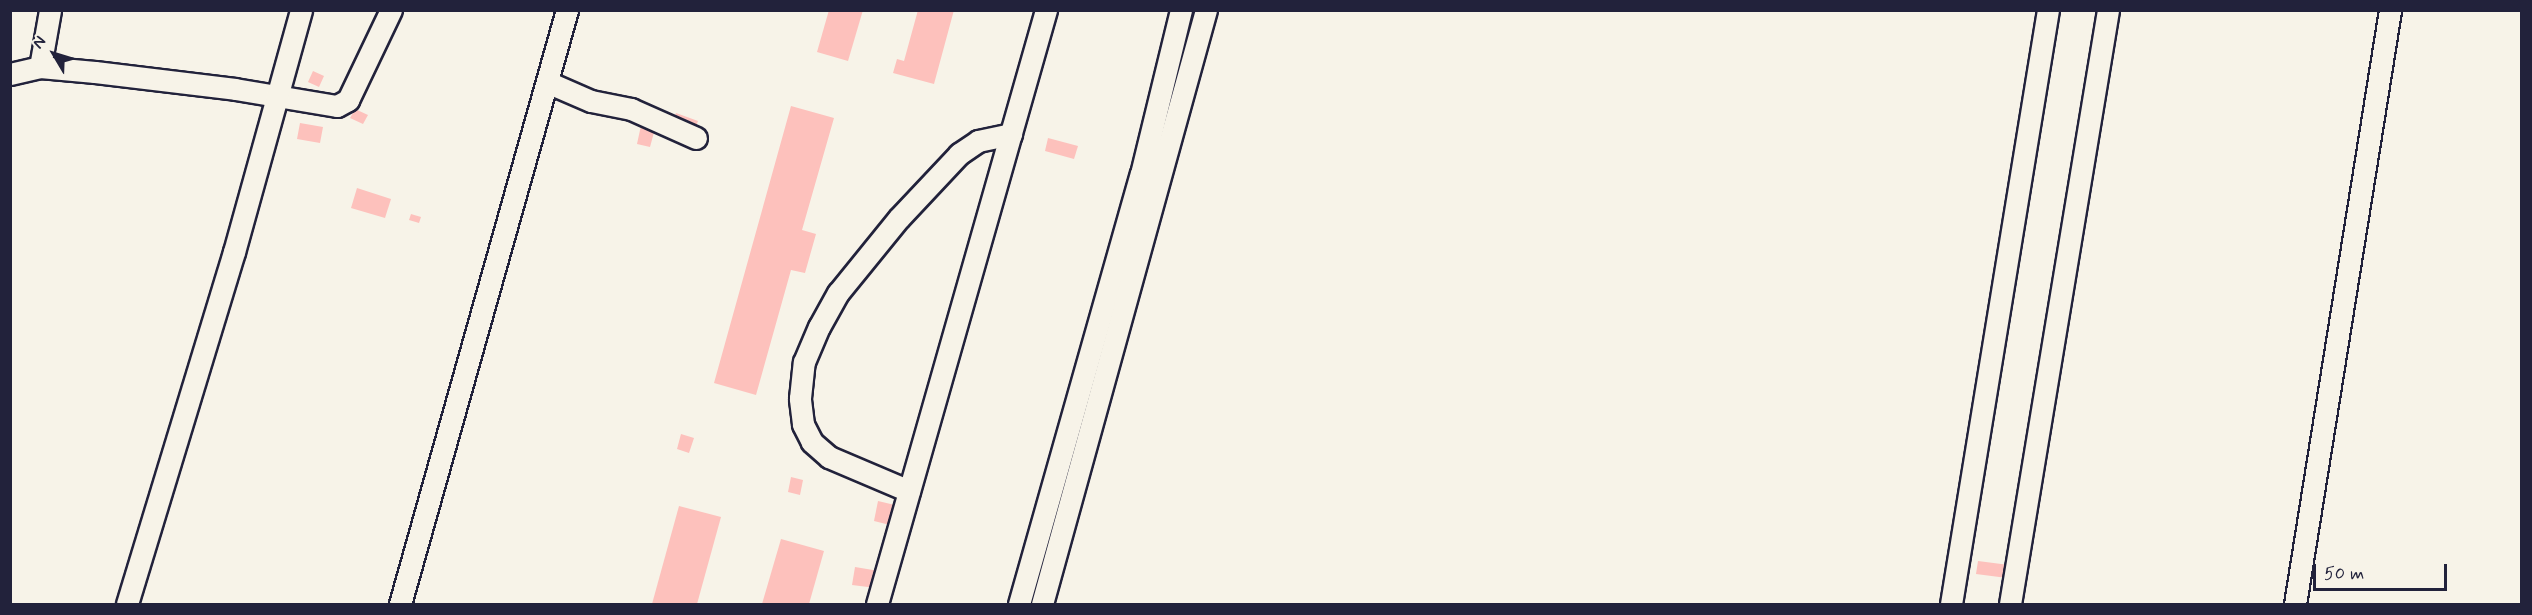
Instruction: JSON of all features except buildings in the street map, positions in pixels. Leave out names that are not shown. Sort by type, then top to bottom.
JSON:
[{"type":"street","points":[[40,67],[50,10]]},
{"type":"street","points":[[127,604],[234,252],[301,10]]},
{"type":"street","points":[[10,74],[40,67],[163,80],[277,96],[333,107],[348,100],[391,10]]},
{"type":"street","points":[[400,604],[567,10]]},
{"type":"street","points":[[878,604],[1046,10]]},
{"type":"street","points":[[1019,604],[1141,174],[1181,10]]},
{"type":"street","points":[[1042,604],[1206,10]]},
{"type":"street","points":[[1951,604],[2048,10]]},
{"type":"street","points":[[2010,604],[2108,10]]},
{"type":"street","points":[[2295,604],[2390,10]]},
{"type":"street","points":[[547,82],[591,101],[631,109],[696,138]]},
{"type":"street","points":[[909,491],[829,457],[812,442],[803,424],[800,398],[804,362],[819,327],[838,293],[899,218],[958,154],[978,141],[1011,134]]}]
